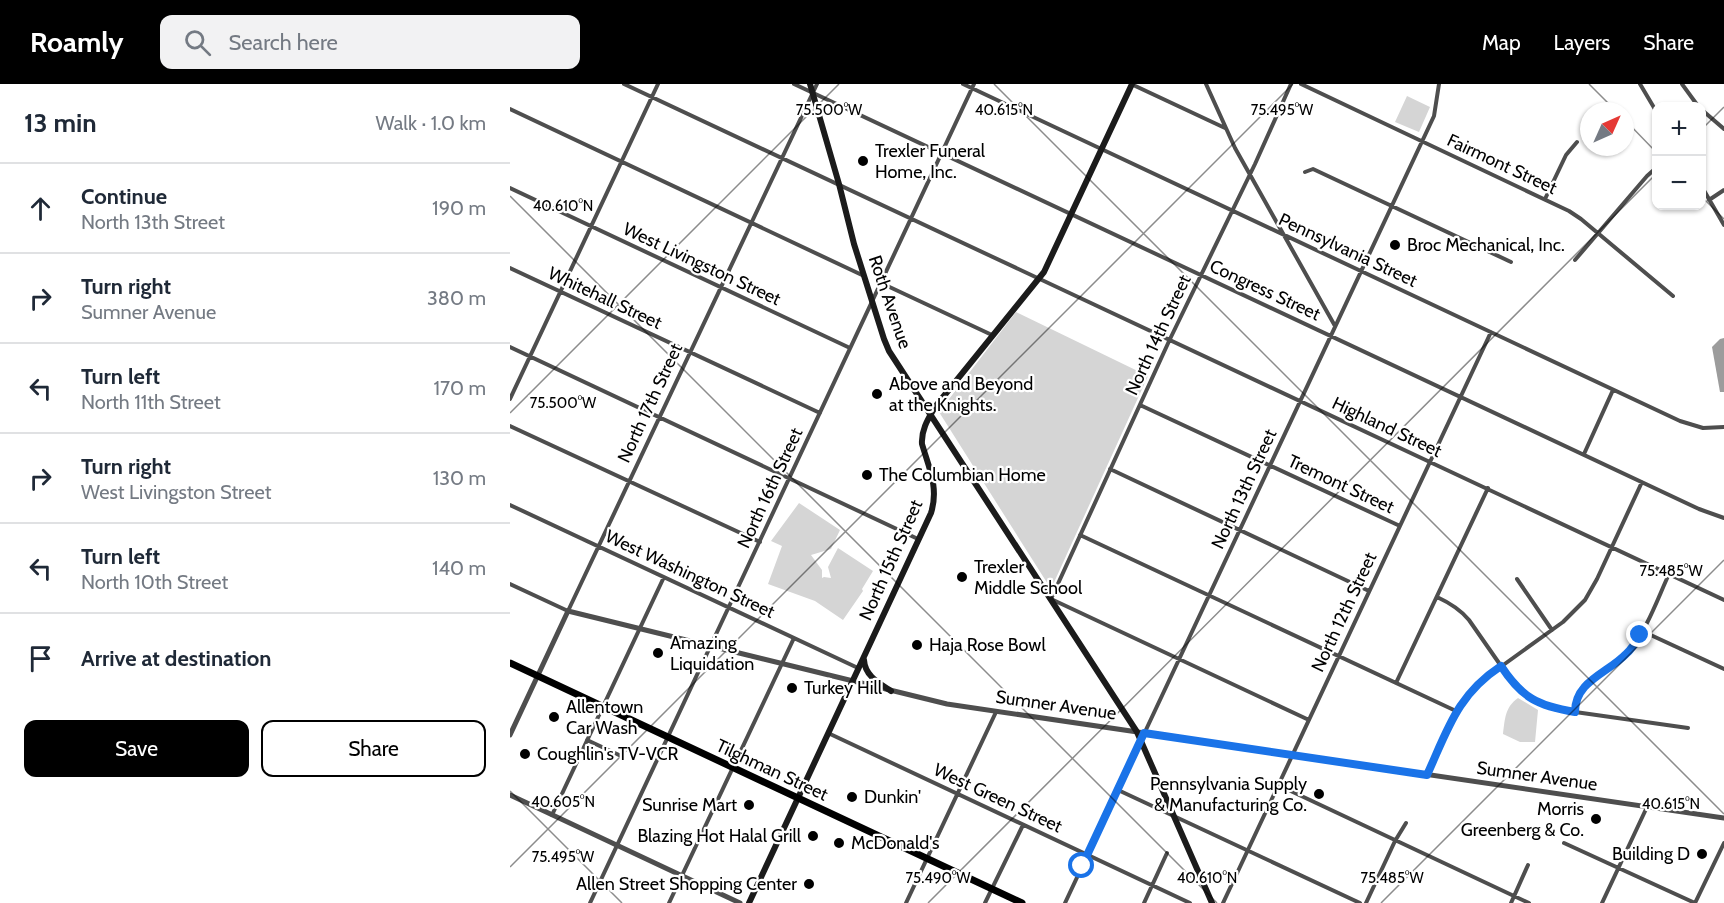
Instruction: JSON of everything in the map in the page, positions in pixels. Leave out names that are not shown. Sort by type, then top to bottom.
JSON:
[{"type":"main road","name":"Roth Avenue","points":[[810,84],[850,231],[884,339],[892,357],[1141,733],[1141,742],[1212,903]]},
{"type":"main road","name":"North 15th Street","points":[[748,903],[932,513],[935,498],[934,483],[922,444],[921,437],[924,427],[935,406],[1044,272],[1132,84]]},
{"type":"main road","points":[[864,657],[864,667],[868,674],[891,691]]},
{"type":"main road","name":"Tilghman Street","points":[[510,663],[1022,903]]},
{"type":"street","points":[[624,84],[911,219]]},
{"type":"street","points":[[510,399],[658,84]]},
{"type":"street","name":"Congress Street","points":[[794,84],[1642,482],[1724,518]]},
{"type":"street","name":"North 17th Street","points":[[510,735],[817,84]]},
{"type":"street","name":"Pennsylvania Street","points":[[963,84],[973,86],[1101,149],[1686,424],[1703,428],[1724,427]]},
{"type":"street","points":[[1132,84],[1226,128]]},
{"type":"street","points":[[1206,84],[1249,174],[1335,326]]},
{"type":"street","name":"North 14th Street","points":[[1051,598],[1290,84]]},
{"type":"street","name":"Fairmont Street","points":[[1301,84],[1569,211],[1673,296]]},
{"type":"street","name":"North 13th Street","points":[[1141,733],[1179,659],[1434,116],[1439,84]]},
{"type":"street","points":[[1640,84],[1652,104]]},
{"type":"street","points":[[1682,84],[1696,102]]},
{"type":"street","name":"North 16th Street","points":[[590,903],[973,86]]},
{"type":"street","points":[[510,109],[864,275]]},
{"type":"street","points":[[1706,113],[1724,129]]},
{"type":"street","points":[[1545,199],[1566,155],[1577,142]]},
{"type":"street","points":[[1305,172],[1313,170],[1511,262]]},
{"type":"street","points":[[1575,260],[1652,172]]},
{"type":"street","name":"West Livingston Street","points":[[510,188],[850,348]]},
{"type":"street","points":[[1709,200],[1724,190]]},
{"type":"street","points":[[1706,195],[1724,225]]},
{"type":"street","name":"Highland Street","points":[[911,219],[1724,600]]},
{"type":"street","name":"Whitehall Street","points":[[510,268],[820,413]]},
{"type":"street","points":[[880,283],[992,336]]},
{"type":"street","name":"North 12th Street","points":[[1223,903],[1491,332]]},
{"type":"street","points":[[510,347],[919,539]]},
{"type":"street","points":[[1584,454],[1614,390]]},
{"type":"street","name":"Tremont Street","points":[[1140,405],[1400,526]]},
{"type":"street","points":[[510,426],[760,542]]},
{"type":"street","points":[[1110,469],[1369,591]]},
{"type":"street","points":[[1427,775],[1456,711],[1478,683],[1552,630],[1585,600],[1642,482]]},
{"type":"street","points":[[1396,683],[1488,488]]},
{"type":"street","name":"West Washington Street","points":[[510,506],[858,668]]},
{"type":"street","points":[[1080,535],[1456,711]]},
{"type":"street","points":[[1575,712],[1577,699],[1584,687],[1626,654],[1642,631],[1669,574]]},
{"type":"street","points":[[552,815],[664,577]]},
{"type":"street","points":[[1517,579],[1552,630]]},
{"type":"street","points":[[510,584],[568,611]]},
{"type":"street","points":[[1437,597],[1463,613],[1515,686],[1527,697],[1545,706],[1575,712],[1688,728]]},
{"type":"street","points":[[1051,598],[1309,720]]},
{"type":"street","name":"Sumner Avenue","points":[[568,611],[947,704],[1724,818]]},
{"type":"street","points":[[1642,631],[1724,669]]},
{"type":"street","points":[[669,903],[794,638]]},
{"type":"street","points":[[906,903],[996,712]]},
{"type":"street","name":"West Green Street","points":[[828,733],[1190,903]]},
{"type":"street","points":[[587,740],[619,754]]},
{"type":"street","points":[[1065,903],[1141,742]]},
{"type":"street","points":[[1278,785],[1529,903]]},
{"type":"street","points":[[1118,790],[1360,903]]},
{"type":"street","points":[[510,795],[740,903]]},
{"type":"street","points":[[1602,903],[1647,807]]},
{"type":"street","points":[[1366,903],[1406,822]]},
{"type":"street","points":[[985,903],[1023,825]]},
{"type":"street","points":[[1564,843],[1695,903],[1724,843]]},
{"type":"street","points":[[1144,903],[1167,853]]},
{"type":"street","points":[[1511,903],[1528,864]]},
{"type":"shaded area","points":[[1407,96],[1430,107],[1419,132],[1395,122]]},
{"type":"shaded area","points":[[1016,312],[1148,376],[1051,589],[939,412]]},
{"type":"shaded area","points":[[1724,338],[1724,392],[1720,392],[1712,347]]},
{"type":"shaded area","points":[[799,503],[840,530],[831,549],[811,555],[822,570],[822,578],[831,578],[828,567],[838,548],[873,571],[863,591],[843,620],[815,601],[768,584],[782,546],[771,541]]},
{"type":"shaded area","points":[[1518,698],[1538,710],[1535,742],[1520,742],[1503,734],[1508,709]]},
{"type":"place","name":"Trexler Funeral Home, Inc.","points":[[863,161]]},
{"type":"place","name":"Broc Mechanical, Inc.","points":[[1395,245]]},
{"type":"place","name":"Above and Beyond at the Knights.","points":[[877,394]]},
{"type":"place","name":"The Columbian Home","points":[[867,475]]},
{"type":"place","name":"Trexler Middle School","points":[[962,577]]},
{"type":"place","name":"Haja Rose Bowl","points":[[917,645]]},
{"type":"place","name":"Amazing Liquidation","points":[[658,653]]},
{"type":"place","name":"Turkey Hill","points":[[792,688]]},
{"type":"place","name":"Allentown Car Wash","points":[[554,717]]},
{"type":"place","name":"Coughlin's TV-VCR","points":[[525,754]]},
{"type":"place","name":"Pennsylvania Supply & Manufacturing Co.","points":[[1319,794]]},
{"type":"place","name":"Dunkin'","points":[[852,797]]},
{"type":"place","name":"Sunrise Mart","points":[[749,805]]},
{"type":"place","name":"Morris Greenberg & Co.","points":[[1596,819]]},
{"type":"place","name":"Blazing Hot Halal Grill","points":[[813,836]]},
{"type":"place","name":"McDonald's","points":[[839,843]]},
{"type":"place","name":"Building D","points":[[1702,854]]},
{"type":"place","name":"Allen Street Shopping Center","points":[[809,884]]},
{"type":"route","points":[[1082,866],[1144,733],[1427,775],[1456,711],[1478,683],[1501,666],[1515,686],[1527,697],[1554,709],[1575,712],[1577,699],[1584,687],[1621,659],[1640,635]]}]
